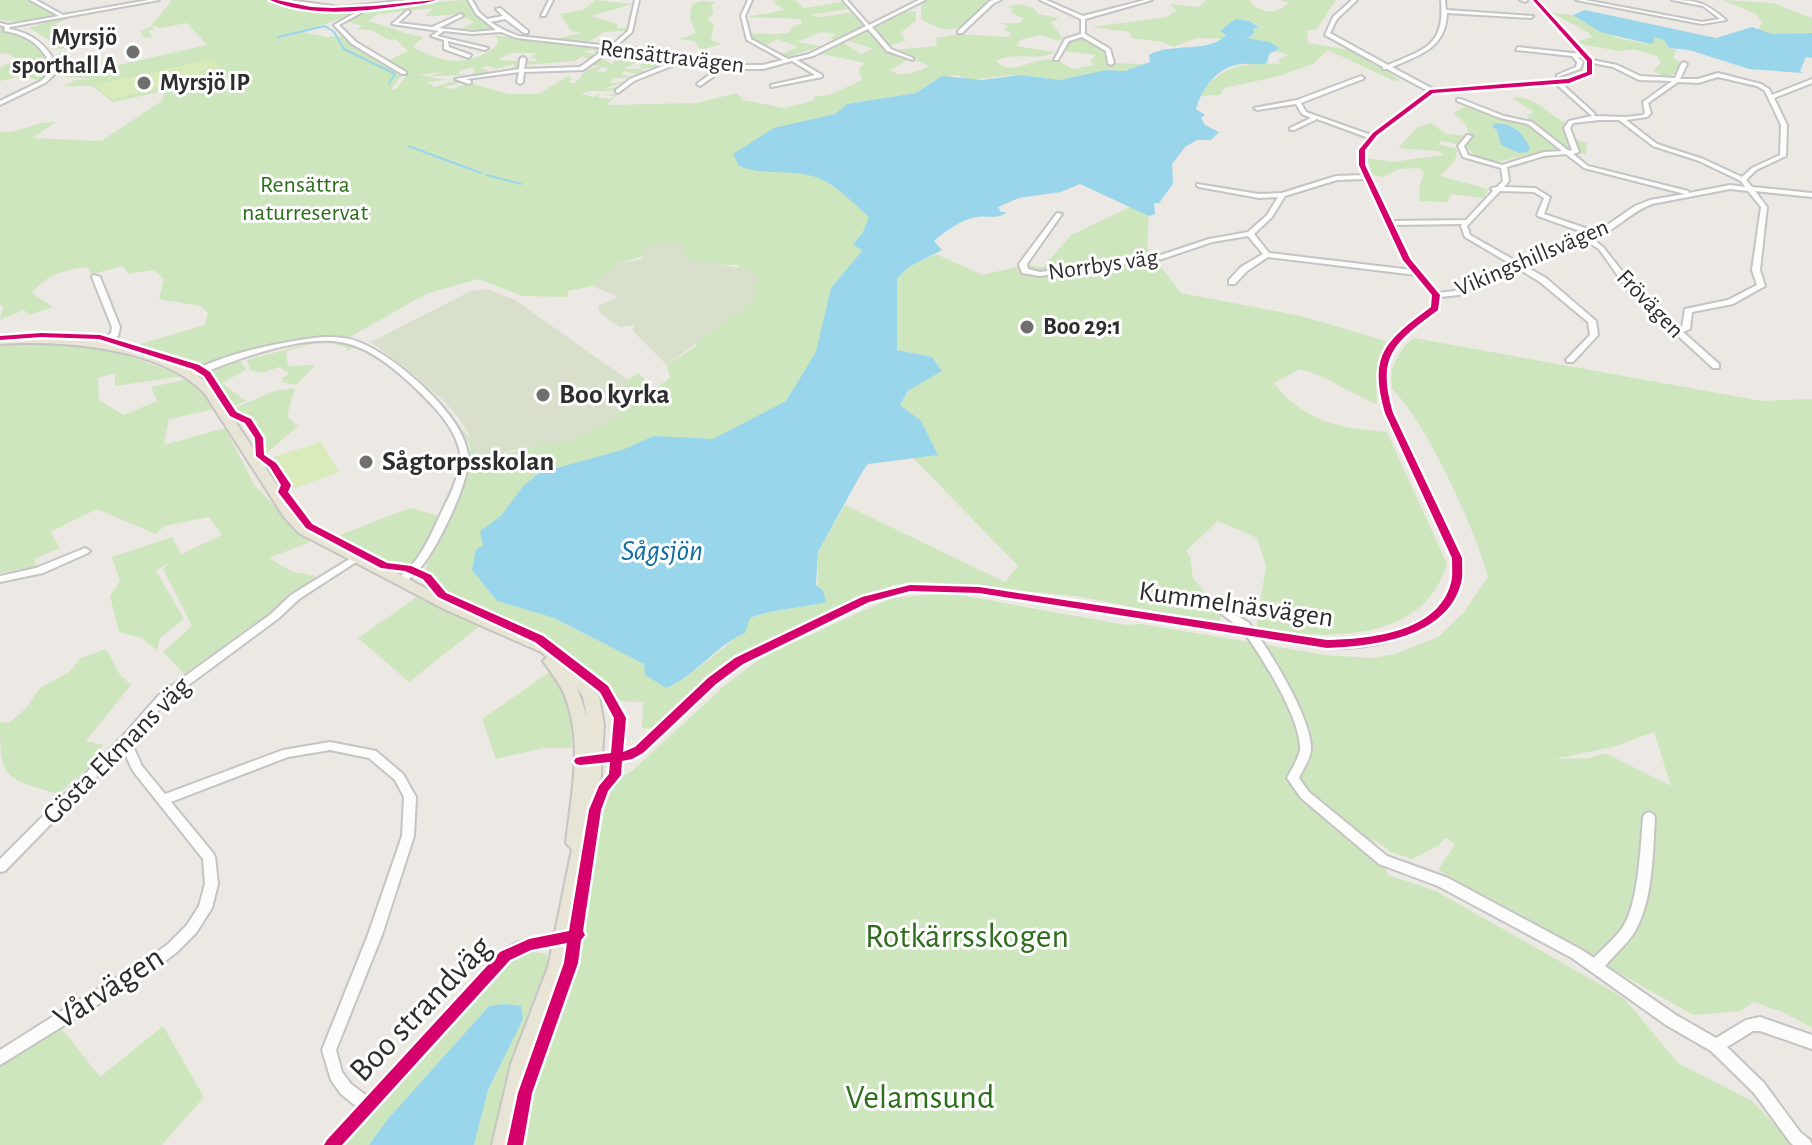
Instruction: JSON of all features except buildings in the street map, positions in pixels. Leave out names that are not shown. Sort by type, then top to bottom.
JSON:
[{"type":"main road","points":[[0,341],[47,338],[102,344],[191,375],[210,392],[297,524],[400,581],[558,655],[586,688],[596,725],[588,760],[566,931],[558,967],[521,1064],[503,1145]]},
{"type":"street","points":[[32,0],[62,15]]},
{"type":"street","points":[[0,24],[8,26],[6,30],[62,15],[81,16],[78,12],[157,0]]},
{"type":"street","points":[[277,0],[321,8],[426,0]]},
{"type":"street","points":[[470,1],[481,0]]},
{"type":"street","points":[[543,15],[551,0]]},
{"type":"street","points":[[469,82],[455,80],[521,71],[581,69],[630,32],[637,0]]},
{"type":"street","points":[[750,0],[743,16],[749,40],[820,76],[773,86]]},
{"type":"street","points":[[845,0],[891,51],[911,59]]},
{"type":"street","name":"Rensättravägen","points":[[470,1],[486,21],[500,31],[535,42],[687,58],[723,67],[763,67],[791,60],[871,27],[923,0]]},
{"type":"street","points":[[960,32],[992,2],[999,0]]},
{"type":"street","points":[[1042,0],[1083,18],[1150,0]]},
{"type":"street","points":[[1354,0],[1326,31],[1385,68],[1432,91],[1587,75],[1592,71],[1587,58],[1535,0]]},
{"type":"street","points":[[1385,68],[1440,40],[1445,11],[1443,0]]},
{"type":"street","points":[[1578,0],[1702,23],[1724,20],[1704,5],[1674,0]]},
{"type":"street","points":[[1760,0],[1783,0]]},
{"type":"street","points":[[365,7],[365,12],[336,25],[354,43],[404,73]]},
{"type":"street","points":[[498,9],[526,32]]},
{"type":"street","points":[[408,11],[394,24],[443,30],[500,31]]},
{"type":"street","points":[[1445,11],[1531,17]]},
{"type":"street","points":[[433,28],[461,15]]},
{"type":"street","points":[[486,21],[506,17]]},
{"type":"street","points":[[1083,18],[1083,35]]},
{"type":"street","points":[[0,103],[43,82],[56,70],[44,47],[20,27]]},
{"type":"street","points":[[443,30],[433,36],[485,48]]},
{"type":"street","points":[[1056,59],[1067,40],[1083,35],[1108,50],[1111,63]]},
{"type":"street","points":[[446,39],[446,48],[469,56]]},
{"type":"street","points":[[1518,49],[1573,54],[1615,66],[1639,78],[1677,80],[1730,76],[1764,88],[1784,125],[1783,156],[1754,169],[1745,184]]},
{"type":"street","points":[[1557,80],[1576,71],[1580,62],[1573,54]]},
{"type":"street","points":[[618,91],[632,80],[687,58]]},
{"type":"street","points":[[520,82],[523,59]]},
{"type":"street","points":[[1469,136],[1461,146],[1465,156],[1504,167],[1533,156],[1577,151],[1567,128],[1571,122],[1593,115],[1621,119],[1645,116],[1647,100],[1677,80],[1684,64]]},
{"type":"street","points":[[700,84],[723,67]]},
{"type":"street","points":[[1257,108],[1298,102],[1361,78]]},
{"type":"street","points":[[1557,80],[1593,115]]},
{"type":"street","points":[[1770,98],[1812,81]]},
{"type":"street","points":[[1432,91],[1372,137],[1361,155],[1388,223],[1415,273],[1436,295]]},
{"type":"street","points":[[1459,100],[1502,117],[1530,123],[1564,153],[1586,167],[1690,193]]},
{"type":"street","points":[[1298,102],[1304,113],[1372,137]]},
{"type":"street","points":[[1292,129],[1315,118]]},
{"type":"street","points":[[1621,119],[1655,145],[1701,160],[1745,184],[1764,207],[1756,270],[1761,286],[1730,302],[1688,311],[1688,325],[1676,332]]},
{"type":"street","points":[[1504,167],[1506,181],[1494,189],[1490,201],[1466,222],[1464,232],[1567,297],[1592,321],[1594,335],[1570,360]]},
{"type":"street","points":[[1199,185],[1259,196],[1283,195],[1336,178],[1368,177]]},
{"type":"street","name":"Vikingshillsvägen","points":[[1436,295],[1456,293],[1515,263],[1598,235],[1642,204],[1745,184],[1794,196],[1812,195]]},
{"type":"street","points":[[1494,189],[1540,191],[1547,197],[1540,215],[1598,235]]},
{"type":"street","points":[[1283,195],[1270,216],[1250,234],[1267,255],[1415,273]]},
{"type":"street","name":"Norrbys väg","points":[[1059,214],[1023,264],[1025,271],[1040,274],[1162,257],[1211,240],[1250,234]]},
{"type":"street","points":[[1388,223],[1466,222]]},
{"type":"street","name":"Frövägen","points":[[1588,239],[1601,248],[1629,287],[1716,366]]},
{"type":"street","points":[[1232,282],[1267,255]]},
{"type":"street","points":[[96,277],[116,327],[115,334],[102,344]]},
{"type":"street","name":"Kummelnäsvägen","points":[[588,760],[628,756],[645,746],[712,681],[739,661],[853,605],[895,590],[926,586],[979,590],[1327,644],[1383,639],[1422,624],[1441,610],[1452,595],[1458,576],[1457,558],[1389,413],[1382,388],[1386,349],[1435,308],[1436,295]]},
{"type":"street","points":[[191,375],[209,367],[295,345],[339,339],[357,345],[403,372],[432,399],[463,447],[462,475],[424,561],[400,581]]},
{"type":"street","points":[[0,579],[46,569],[85,551]]},
{"type":"street","name":"Gösta Ekmans väg","points":[[0,867],[182,682],[275,616],[295,597],[356,558]]},
{"type":"street","points":[[1219,607],[1237,619],[1250,634]]},
{"type":"street","name":"Kummelnäsvägen","points":[[1250,634],[1279,674],[1301,723],[1306,751],[1293,778],[1305,795],[1395,868],[1443,882],[1596,967],[1660,1013],[1716,1046],[1738,1063],[1795,1137],[1805,1145]]},
{"type":"street","name":"Vårvägen","points":[[0,1058],[150,967],[174,946],[200,914],[211,881],[209,857],[137,768],[125,741]]},
{"type":"street","points":[[165,799],[287,753],[330,746],[372,754],[399,777],[410,797],[408,836],[375,935],[329,1050],[336,1075],[346,1089],[367,1106]]},
{"type":"street","points":[[1596,967],[1609,947],[1630,928],[1644,870],[1649,817]]},
{"type":"street","name":"Boo strandväg","points":[[332,1145],[505,956],[566,931]]},
{"type":"street","points":[[1716,1046],[1751,1025],[1760,1024],[1812,1042]]},
{"type":"green space","points":[[0,0],[30,0],[56,14],[24,22],[0,20]]},
{"type":"green space","name":"Rensättra naturreservat","points":[[172,0],[270,0],[323,10],[465,0],[493,30],[461,29],[474,22],[456,15],[425,16],[433,8],[378,14],[368,21],[423,37],[413,47],[454,61],[486,53],[497,45],[498,38],[493,35],[603,49],[598,54],[594,53],[595,50],[583,51],[596,55],[590,60],[582,56],[575,61],[523,65],[524,60],[537,62],[535,58],[530,58],[537,53],[510,53],[498,60],[520,61],[518,70],[504,71],[515,68],[513,64],[496,69],[488,66],[480,68],[495,73],[472,77],[475,67],[461,70],[459,74],[468,75],[430,76],[442,72],[419,75],[446,80],[427,82],[435,87],[453,81],[464,82],[444,87],[452,89],[470,83],[509,94],[538,94],[570,75],[569,78],[573,79],[568,82],[574,83],[591,69],[603,67],[596,71],[605,72],[609,68],[592,65],[600,58],[612,64],[617,59],[611,59],[623,53],[604,55],[610,50],[654,52],[644,54],[650,56],[623,69],[642,69],[640,65],[649,62],[664,65],[644,69],[642,71],[649,72],[640,75],[624,71],[621,74],[633,77],[614,78],[609,83],[627,82],[601,89],[621,87],[616,91],[581,94],[592,97],[601,93],[597,97],[611,99],[614,96],[603,95],[618,94],[607,105],[697,103],[737,93],[743,100],[784,108],[813,101],[814,97],[832,94],[862,80],[859,69],[865,63],[822,54],[841,41],[861,54],[873,49],[846,40],[870,29],[887,51],[908,60],[890,70],[910,74],[929,66],[892,50],[937,46],[936,38],[959,34],[1009,37],[1011,32],[1004,31],[1008,26],[1000,23],[1020,23],[1024,19],[1010,12],[1013,9],[1008,7],[1018,4],[1034,8],[1038,14],[1059,18],[1051,23],[1063,38],[1059,41],[1040,35],[1020,40],[1016,46],[1054,52],[1040,56],[1011,56],[996,61],[1002,66],[1015,67],[1050,59],[1073,69],[1095,65],[1090,61],[1096,55],[1065,51],[1071,39],[1082,36],[1105,50],[1109,63],[1144,64],[1123,71],[1106,70],[1060,80],[1014,75],[968,80],[957,75],[935,80],[916,93],[847,104],[835,114],[796,124],[931,177],[850,384],[483,545],[472,570],[497,601],[554,618],[644,664],[645,675],[666,687],[699,667],[726,645],[750,618],[818,604],[818,552],[845,505],[1005,582],[1018,566],[913,458],[937,455],[900,405],[932,357],[896,350],[897,278],[909,267],[936,254],[983,275],[1024,265],[1043,267],[1071,235],[1130,207],[1149,216],[1147,248],[1181,293],[1301,316],[1386,341],[1376,375],[1377,404],[1300,369],[1274,383],[1298,407],[1324,421],[1387,432],[1447,564],[1435,590],[1416,610],[1394,623],[1368,631],[1340,634],[1256,629],[1266,566],[1257,538],[1218,521],[1186,551],[1190,556],[1193,578],[1221,612],[1220,624],[1076,596],[925,582],[893,585],[759,645],[726,664],[651,729],[642,728],[643,702],[617,701],[567,653],[541,637],[443,592],[435,579],[424,572],[471,465],[476,462],[471,462],[470,444],[460,428],[475,443],[477,461],[536,446],[620,409],[628,380],[639,373],[644,379],[647,394],[670,378],[667,365],[695,347],[739,265],[707,265],[684,259],[684,244],[617,264],[592,286],[568,291],[568,297],[522,296],[478,279],[426,294],[350,337],[316,337],[197,366],[133,346],[205,325],[208,313],[200,306],[159,299],[164,279],[153,270],[128,274],[123,266],[92,274],[86,267],[63,272],[44,281],[32,293],[53,307],[29,315],[24,310],[0,320],[3,306],[0,305],[0,132],[56,122],[32,138],[101,141],[162,101],[164,91],[113,102],[92,86],[63,86],[75,80],[94,79],[65,77],[70,72],[65,71],[58,54],[68,53],[75,72],[102,67],[102,62],[114,66],[207,45],[187,23],[160,28],[152,26],[154,29],[148,31],[153,37],[144,38],[140,31],[150,27]],"holes":[[[365,11],[345,21],[363,26],[356,29],[371,30],[389,40],[395,39],[408,51],[389,60],[408,74],[396,89],[391,89],[403,74],[355,47],[344,36],[327,37],[301,32]]]},
{"type":"green space","points":[[595,0],[633,4],[590,16],[617,24],[617,28],[627,28],[626,31],[603,32],[582,42],[567,41],[573,39],[551,40],[581,33],[571,31],[560,14],[583,10]]},
{"type":"green space","points":[[776,0],[795,0],[804,8],[842,2],[849,9],[809,15],[821,17],[854,12],[869,27],[840,39],[829,39],[836,34],[820,32],[797,42],[821,46],[784,58],[779,55],[798,47],[777,39],[762,48],[748,34],[790,32],[802,23],[801,19],[746,17],[785,10],[774,3]]},
{"type":"green space","points":[[927,0],[990,0],[965,23],[942,29],[921,19],[921,4]]},
{"type":"green space","points":[[1207,0],[1249,0],[1258,8],[1268,11],[1278,10],[1289,3],[1280,0],[1336,0],[1316,30],[1307,30],[1308,43],[1349,50],[1401,80],[1394,81],[1328,50],[1313,64],[1279,76],[1224,88],[1220,95],[1198,96],[1216,77],[1234,68],[1280,64],[1278,60],[1288,55],[1282,53],[1303,42],[1281,53],[1273,51],[1280,48],[1246,38],[1255,35],[1252,29],[1260,27],[1251,21],[1235,19],[1221,31],[1226,35],[1224,39],[1197,38],[1173,47],[1163,42],[1132,38],[1129,32],[1091,27],[1167,17],[1177,10],[1169,4],[1198,7]]},
{"type":"green space","points":[[1723,0],[1773,3],[1812,18],[1812,33],[1772,34],[1758,30],[1762,22],[1756,14]]},
{"type":"green space","points":[[715,2],[711,6],[714,14],[707,19],[714,25],[711,40],[721,44],[701,50],[694,41],[679,39],[696,33],[690,19],[692,4]]},
{"type":"green space","points":[[916,11],[916,21],[900,33],[906,41],[887,46],[874,28],[905,12]]},
{"type":"green space","points":[[1550,12],[1576,16],[1617,38],[1647,44],[1654,37],[1665,40],[1669,48],[1676,50],[1673,57],[1681,68],[1667,79],[1653,70],[1661,63],[1657,56],[1633,49],[1620,51],[1580,44],[1577,42],[1592,37],[1589,33]]},
{"type":"green space","points":[[64,17],[67,19],[55,24],[58,32],[87,37],[70,48],[56,49],[51,41],[29,28]]},
{"type":"green space","points":[[0,27],[39,46],[50,61],[53,73],[40,82],[26,75],[0,81],[0,68],[16,59],[7,53],[0,54]]},
{"type":"green space","name":"Myrsjö IP","points":[[213,59],[221,67],[199,72],[208,78],[112,99],[94,85]]},
{"type":"green space","points":[[1517,97],[1538,104],[1566,123],[1567,137],[1587,143],[1586,154],[1554,149],[1493,163],[1476,157],[1466,146],[1440,141],[1440,145],[1456,148],[1457,153],[1452,164],[1440,176],[1488,189],[1484,198],[1451,194],[1448,202],[1420,201],[1419,187],[1424,173],[1419,168],[1399,169],[1383,177],[1372,175],[1367,158],[1392,162],[1444,155],[1438,151],[1398,148],[1418,127],[1431,123],[1446,134],[1470,136],[1465,123],[1453,113],[1466,106],[1500,118],[1529,120],[1528,115],[1534,112],[1513,99]]},
{"type":"green space","points":[[677,242],[685,244],[685,259],[740,269],[759,276],[752,302],[667,365],[632,330],[635,325],[620,327],[600,313],[598,306],[618,297],[592,286],[617,264],[642,259],[645,247]]},
{"type":"green space","points":[[488,289],[515,300],[628,380],[618,415],[604,426],[569,441],[514,450],[477,461],[464,425],[451,409],[419,379],[371,342],[471,291]]},
{"type":"green space","points":[[1414,338],[1762,401],[1812,399],[1812,1028],[1785,1013],[1754,1002],[1741,1011],[1693,1015],[1438,870],[1455,844],[1445,838],[1438,846],[1412,859],[1391,852],[1373,839],[1388,875],[1436,891],[1624,998],[1678,1063],[1752,1101],[1794,1145],[524,1145],[541,1060],[577,970],[605,804],[615,780],[633,770],[724,686],[764,656],[891,598],[948,593],[1126,625],[1141,624],[1325,655],[1372,658],[1395,654],[1438,637],[1464,612],[1488,577],[1448,478],[1420,426],[1392,389],[1393,367]],"holes":[[[1654,732],[1671,786],[1605,753],[1590,758],[1554,759],[1613,747]]]},
{"type":"green space","points":[[38,340],[107,348],[184,376],[115,386],[115,373],[98,378],[99,400],[124,415],[157,401],[151,387],[188,379],[205,394],[214,409],[169,419],[164,445],[225,428],[255,486],[310,542],[269,558],[293,572],[316,576],[252,627],[184,674],[163,652],[192,626],[163,569],[171,561],[156,571],[184,619],[160,638],[157,650],[141,638],[119,632],[110,596],[120,581],[112,557],[172,537],[181,554],[222,535],[209,517],[164,526],[156,534],[97,509],[50,532],[60,548],[34,559],[37,566],[0,573],[0,343]]},
{"type":"green space","points":[[338,341],[355,348],[345,351],[347,348],[340,345],[316,344],[286,352],[288,366],[316,365],[296,385],[283,382],[282,378],[290,374],[279,367],[262,373],[250,370],[247,360],[310,343]]},
{"type":"green space","points":[[241,362],[246,370],[222,383],[246,401],[231,407],[209,378],[208,370]]},
{"type":"green space","points":[[295,388],[287,416],[298,426],[268,452],[262,450],[264,436],[248,416],[233,409],[274,391]]},
{"type":"green space","points":[[321,442],[339,472],[292,489],[274,457]]},
{"type":"green space","points":[[410,508],[440,516],[413,568],[389,564],[337,536]]},
{"type":"green space","points":[[417,597],[480,626],[409,682],[358,638]]},
{"type":"green space","points":[[106,649],[120,675],[131,685],[86,741],[103,745],[96,761],[58,794],[15,779],[8,773],[1,755],[0,722],[9,723],[25,709],[40,688],[69,672],[81,658]]},
{"type":"green space","points":[[548,673],[557,678],[567,695],[572,748],[544,748],[496,759],[482,719]]},
{"type":"green space","points":[[528,951],[546,954],[549,966],[513,1063],[494,1145],[474,1145],[488,1090],[523,1019],[489,1006],[387,1120],[369,1145],[340,1145],[507,960]]},
{"type":"green space","points":[[59,1025],[100,1077],[163,1026],[204,1097],[162,1145],[0,1145],[0,1062]]},
{"type":"water","points":[[1585,10],[1716,38],[1752,27],[1772,34],[1812,33],[1812,58],[1806,57],[1800,71],[1803,73],[1749,69],[1689,50],[1669,48],[1664,40],[1654,37],[1654,43],[1650,44],[1600,32],[1573,15]]},
{"type":"water","name":"Sågsjön","points":[[1235,19],[1250,21],[1259,27],[1253,29],[1254,34],[1247,38],[1269,42],[1280,48],[1269,54],[1267,63],[1233,66],[1212,79],[1196,109],[1205,115],[1201,118],[1205,125],[1219,132],[1211,140],[1197,140],[1185,147],[1172,164],[1173,184],[1159,203],[1154,203],[1155,214],[1149,216],[1080,184],[1061,192],[1019,198],[998,207],[1001,212],[1007,212],[1004,214],[971,218],[948,230],[934,241],[942,250],[909,267],[897,278],[897,350],[932,357],[942,371],[908,391],[900,405],[921,421],[938,455],[868,464],[818,552],[816,585],[823,591],[826,602],[750,618],[745,633],[666,688],[645,675],[644,664],[554,618],[497,601],[472,570],[476,550],[483,545],[480,531],[501,516],[524,485],[539,473],[622,450],[654,436],[713,439],[786,401],[816,352],[831,288],[862,251],[853,244],[862,234],[869,217],[825,181],[804,174],[749,169],[739,166],[733,154],[774,128],[835,114],[847,104],[916,93],[942,76],[982,80],[1020,75],[1060,80],[1106,70],[1124,71],[1150,62],[1149,55],[1158,51],[1219,41],[1226,35],[1220,31]]},
{"type":"water","points":[[1496,123],[1513,127],[1520,133],[1530,147],[1528,152],[1519,153],[1501,145],[1497,130],[1492,127]]},
{"type":"water","points":[[489,1006],[521,1006],[523,1019],[488,1090],[474,1145],[369,1145],[387,1120]]},
{"type":"waterway","points":[[278,37],[325,26],[334,32],[344,49],[395,74],[389,83]]},
{"type":"waterway","points":[[408,146],[481,173]]},
{"type":"waterway","points":[[487,175],[521,184]]},
{"type":"cycle path","points":[[272,0],[311,9],[332,10],[434,0]]},
{"type":"cycle path","points":[[580,761],[628,756],[639,750],[712,681],[739,661],[866,599],[910,588],[979,590],[1327,644],[1394,636],[1416,628],[1434,616],[1448,601],[1456,582],[1457,558],[1389,413],[1381,377],[1388,351],[1396,340],[1435,308],[1436,295],[1407,260],[1362,165],[1362,150],[1375,134],[1432,91],[1569,81],[1590,73],[1590,61],[1535,0]]},
{"type":"cycle path","points":[[0,338],[41,335],[100,337],[196,367],[207,374],[233,414],[248,421],[259,438],[260,456],[273,465],[286,485],[283,492],[309,526],[385,566],[407,568],[427,577],[442,595],[539,639],[604,689],[620,718],[615,775],[603,789],[595,810],[571,963],[525,1093],[515,1145]]},
{"type":"cycle path","points":[[332,1145],[505,956],[529,945],[578,935]]},
{"type":"place","name":"Myrsjö sporthall A","points":[[133,52]]},
{"type":"place","name":"Myrsjö IP","points":[[144,83]]},
{"type":"place","name":"Boo 29:1","points":[[1027,327]]},
{"type":"place","name":"Boo kyrka","points":[[543,395]]},
{"type":"place","name":"Sågtorpsskolan","points":[[366,462]]},
{"type":"park label","name":"Rotkärrsskogen","points":[[967,937]]},
{"type":"park label","name":"Velamsund","points":[[920,1098]]}]
